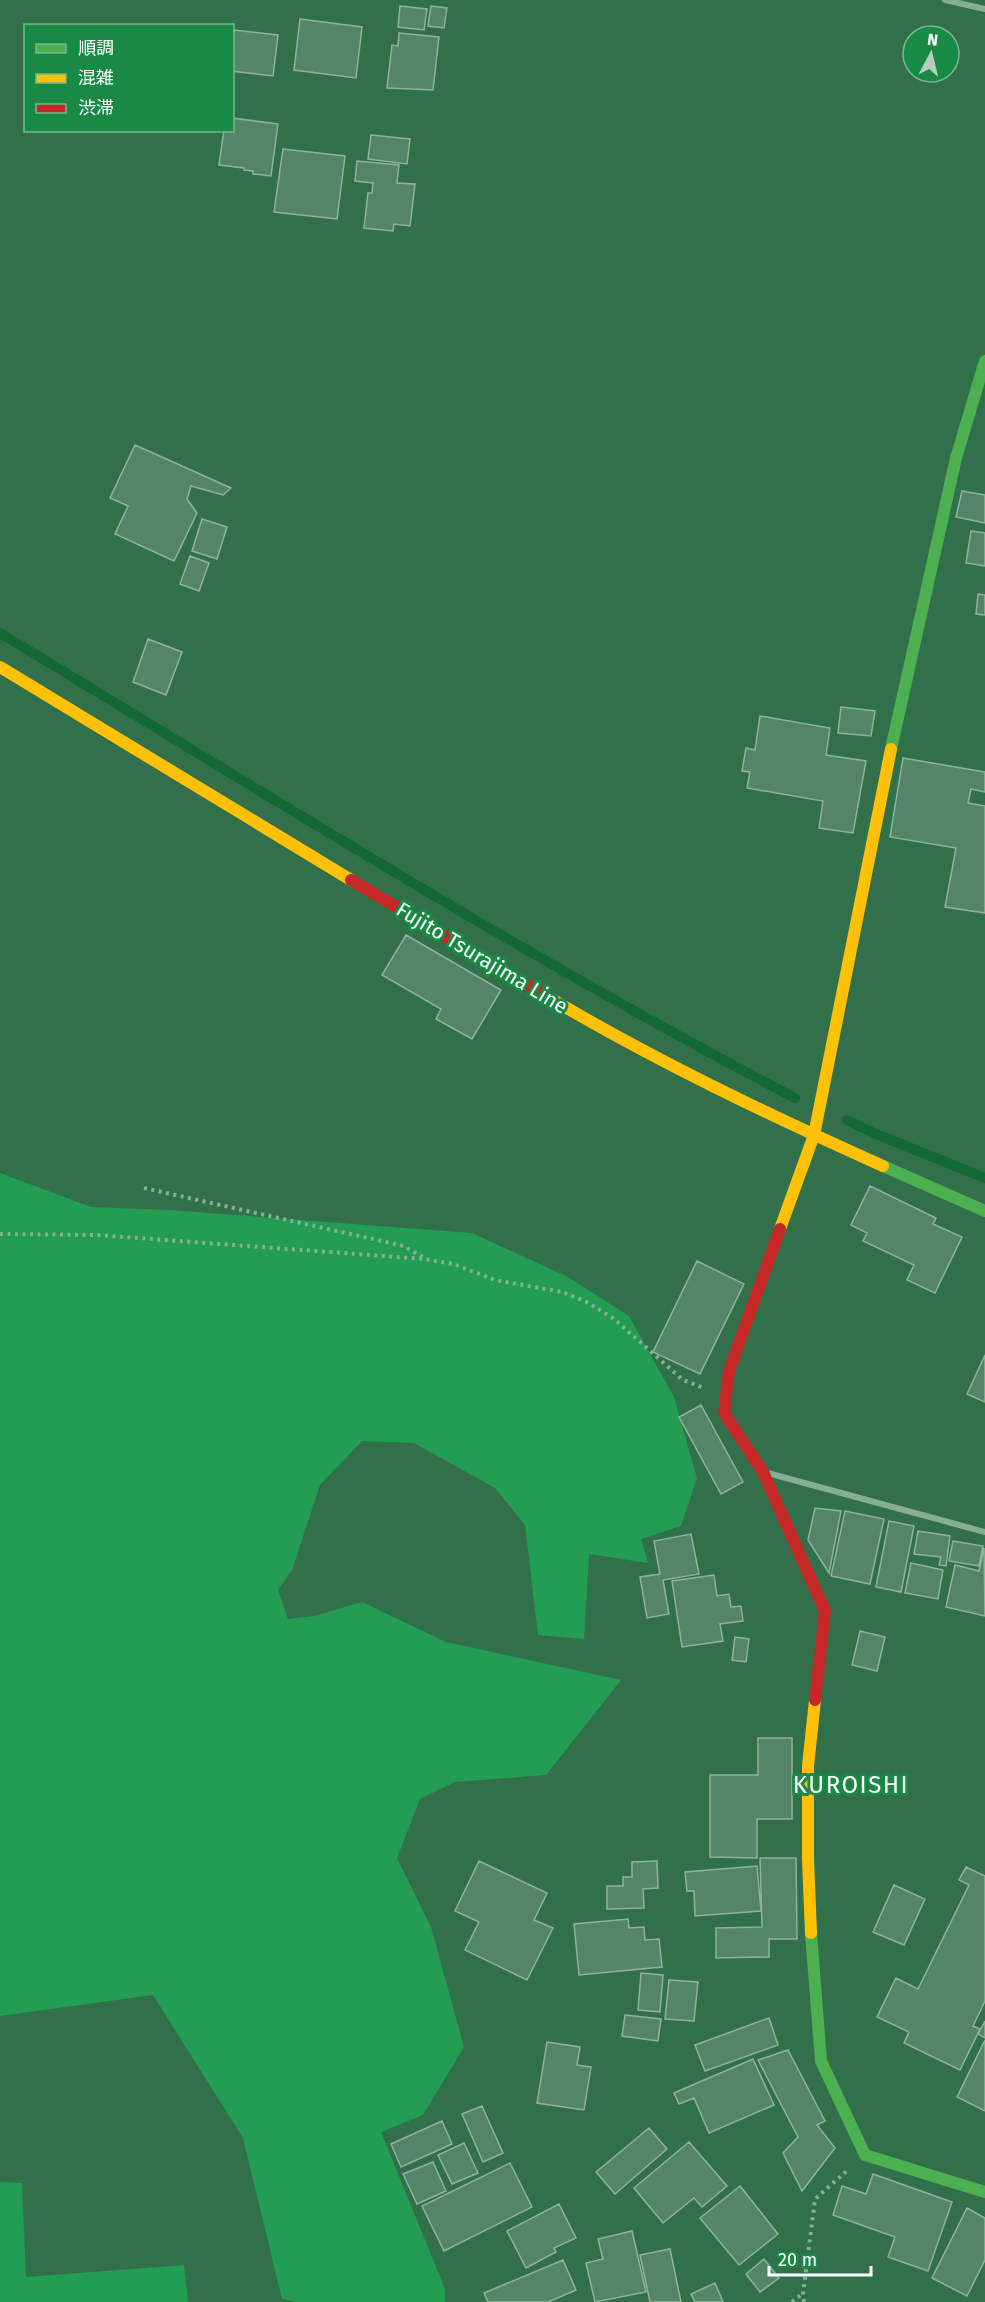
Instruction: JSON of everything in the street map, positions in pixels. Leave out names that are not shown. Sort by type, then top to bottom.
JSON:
[{"type":"street","points":[[945,0],[985,9]]},
{"type":"street","points":[[985,362],[956,458],[893,741],[813,1135],[729,1371],[724,1413],[763,1472],[825,1611],[808,1766],[808,1859],[813,1970],[821,2061],[865,2155],[985,2192]]},
{"type":"street","name":"Fujito Tsurajima Line","points":[[0,667],[565,1007],[656,1058],[813,1135],[985,1211]]},
{"type":"street","points":[[763,1472],[985,1532]]},
{"type":"path","points":[[144,1188],[404,1246],[425,1259]]},
{"type":"path","points":[[0,1234],[97,1235],[425,1259],[453,1264],[495,1280],[562,1292],[585,1301],[613,1318],[683,1380],[726,1397]]},
{"type":"path","points":[[804,2302],[803,2294],[815,2199],[865,2155]]},
{"type":"path","points":[[792,2302],[803,2294]]},
{"type":"green space","points":[[0,1173],[91,1207],[169,1210],[472,1233],[566,1276],[629,1316],[674,1397],[697,1478],[681,1526],[641,1539],[648,1563],[589,1554],[584,1639],[538,1635],[525,1525],[495,1488],[414,1443],[362,1441],[320,1485],[292,1570],[278,1590],[288,1619],[314,1616],[362,1602],[446,1642],[621,1680],[546,1775],[455,1782],[420,1799],[397,1858],[431,1927],[464,2047],[423,2115],[381,2132],[445,2289],[445,2302],[297,2302],[282,2299],[243,2138],[153,1995],[0,2016]]},
{"type":"green space","points":[[0,2182],[22,2183],[26,2277],[184,2265],[188,2302],[0,2302]]},
{"type":"building","points":[[400,6],[427,9],[424,30],[398,27]]},
{"type":"building","points":[[431,6],[447,8],[444,28],[428,26]]},
{"type":"building","points":[[300,19],[362,27],[356,78],[294,70]]},
{"type":"building","points":[[234,30],[278,35],[273,76],[234,71]]},
{"type":"building","points":[[399,33],[439,37],[433,90],[387,88],[392,45],[398,46]]},
{"type":"building","points":[[234,118],[278,124],[271,176],[253,174],[253,171],[244,170],[244,168],[219,165],[224,132],[234,132]]},
{"type":"building","points":[[371,135],[410,139],[407,164],[368,159]]},
{"type":"building","points":[[283,149],[345,156],[337,219],[274,212]]},
{"type":"building","points":[[357,161],[399,165],[397,183],[415,184],[410,226],[394,224],[393,231],[364,228],[368,193],[372,193],[373,183],[355,181]]},
{"type":"building","points":[[135,445],[231,488],[223,495],[191,486],[187,499],[197,513],[174,561],[115,534],[128,506],[110,498]]},
{"type":"building","points":[[962,491],[985,495],[985,523],[956,517]]},
{"type":"building","points":[[202,519],[227,527],[217,559],[192,551]]},
{"type":"building","points":[[971,531],[985,533],[985,566],[966,563]]},
{"type":"building","points":[[190,556],[209,563],[199,591],[180,584]]},
{"type":"building","points":[[978,594],[985,595],[985,615],[976,614]]},
{"type":"building","points":[[148,639],[182,652],[166,695],[133,682]]},
{"type":"building","points":[[841,707],[875,711],[871,736],[838,733]]},
{"type":"building","points":[[760,716],[830,728],[826,755],[866,761],[853,833],[819,828],[823,801],[747,788],[750,772],[742,771],[746,748],[755,750]]},
{"type":"building","points":[[903,758],[985,772],[985,792],[971,789],[968,803],[985,806],[985,913],[945,907],[956,848],[890,837]]},
{"type":"building","points":[[406,935],[501,990],[472,1039],[436,1019],[441,1009],[382,975]]},
{"type":"building","points":[[870,1186],[936,1218],[933,1224],[962,1237],[935,1293],[907,1280],[914,1265],[863,1241],[867,1233],[851,1225]]},
{"type":"building","points":[[697,1261],[744,1284],[700,1374],[653,1352]]},
{"type":"building","points":[[985,1355],[985,1402],[967,1394]]},
{"type":"building","points":[[701,1405],[743,1482],[721,1494],[679,1417]]},
{"type":"building","points":[[815,1508],[841,1511],[829,1573],[808,1540]]},
{"type":"building","points":[[845,1511],[884,1519],[870,1584],[831,1576]]},
{"type":"building","points":[[889,1521],[914,1526],[901,1592],[876,1587]]},
{"type":"building","points":[[918,1531],[950,1536],[946,1566],[939,1565],[941,1557],[914,1554]]},
{"type":"building","points":[[691,1534],[699,1574],[663,1580],[669,1614],[647,1618],[640,1577],[660,1574],[654,1541]]},
{"type":"building","points":[[953,1541],[983,1546],[979,1566],[949,1561]]},
{"type":"building","points":[[984,1548],[985,1616],[946,1607],[955,1565],[979,1571]]},
{"type":"building","points":[[911,1563],[943,1570],[938,1599],[905,1593]]},
{"type":"building","points":[[714,1575],[717,1596],[729,1594],[731,1607],[741,1606],[743,1621],[720,1624],[723,1641],[682,1647],[672,1581]]},
{"type":"building","points":[[860,1631],[885,1637],[877,1671],[852,1665]]},
{"type":"building","points":[[735,1637],[749,1639],[746,1662],[732,1660]]},
{"type":"building","points":[[758,1738],[792,1738],[792,1819],[757,1819],[757,1858],[710,1857],[710,1775],[758,1775]]},
{"type":"building","points":[[760,1858],[796,1858],[797,1939],[769,1939],[769,1957],[716,1958],[716,1928],[762,1927]]},
{"type":"building","points":[[479,1861],[547,1893],[534,1920],[553,1928],[527,1980],[465,1950],[479,1922],[455,1911]]},
{"type":"building","points":[[657,1861],[658,1888],[643,1889],[644,1908],[607,1909],[607,1886],[623,1886],[623,1877],[632,1877],[632,1862]]},
{"type":"building","points":[[757,1866],[761,1911],[695,1916],[694,1891],[687,1891],[685,1872]]},
{"type":"building","points":[[966,1867],[985,1876],[985,2001],[973,2026],[980,2029],[960,2070],[904,2043],[909,2032],[877,2017],[896,1978],[918,1989],[969,1885],[959,1880]]},
{"type":"building","points":[[894,1885],[925,1899],[904,1945],[873,1932]]},
{"type":"building","points":[[628,1919],[629,1928],[644,1927],[645,1940],[659,1939],[662,1967],[579,1975],[574,1924]]},
{"type":"building","points":[[641,1973],[663,1975],[660,2012],[638,2010]]},
{"type":"building","points":[[669,1980],[698,1982],[694,2021],[665,2019]]},
{"type":"building","points":[[625,2015],[661,2019],[658,2041],[622,2036]]},
{"type":"building","points":[[769,2018],[778,2045],[705,2071],[695,2045]]},
{"type":"building","points":[[985,2021],[985,2038],[978,2034]]},
{"type":"building","points":[[985,2040],[985,2111],[957,2097]]},
{"type":"building","points":[[547,2042],[580,2047],[577,2065],[591,2067],[584,2110],[537,2103]]},
{"type":"building","points":[[788,2050],[825,2121],[817,2125],[835,2148],[802,2191],[783,2153],[798,2137],[758,2060]]},
{"type":"building","points":[[753,2059],[774,2105],[709,2133],[694,2098],[679,2104],[674,2093]]},
{"type":"building","points":[[482,2106],[503,2153],[483,2162],[462,2114]]},
{"type":"building","points":[[442,2121],[452,2144],[401,2167],[391,2144]]},
{"type":"building","points":[[649,2128],[667,2149],[615,2194],[596,2172]]},
{"type":"building","points":[[689,2142],[727,2186],[702,2207],[694,2198],[663,2223],[634,2188]]},
{"type":"building","points":[[464,2143],[478,2173],[452,2184],[438,2155]]},
{"type":"building","points":[[433,2162],[446,2191],[417,2204],[403,2174]]},
{"type":"building","points":[[510,2163],[532,2207],[444,2251],[422,2206]]},
{"type":"building","points":[[873,2174],[952,2202],[928,2271],[888,2257],[895,2237],[833,2215],[842,2186],[866,2194]]},
{"type":"building","points":[[740,2186],[778,2234],[739,2265],[700,2218]]},
{"type":"building","points":[[559,2204],[576,2238],[554,2248],[556,2252],[526,2268],[507,2231]]},
{"type":"building","points":[[967,2208],[985,2218],[985,2260],[967,2296],[932,2278]]},
{"type":"building","points":[[632,2231],[646,2292],[595,2302],[586,2263],[603,2259],[598,2239]]},
{"type":"building","points":[[670,2249],[681,2302],[650,2302],[640,2255]]},
{"type":"building","points":[[764,2259],[779,2278],[760,2292],[746,2274]]},
{"type":"building","points":[[563,2260],[576,2290],[548,2302],[488,2302],[484,2293]]},
{"type":"building","points":[[715,2283],[723,2302],[695,2302],[691,2294]]},
{"type":"waterway","points":[[0,633],[295,813],[493,930],[593,988],[795,1098]]},
{"type":"waterway","points":[[847,1120],[985,1178]]},
{"type":"traffic: fast","points":[[891,749],[956,458],[985,361]]},
{"type":"traffic: fast","points":[[883,1166],[985,1211]]},
{"type":"traffic: fast","points":[[811,1933],[821,2061],[865,2155],[985,2192]]},
{"type":"traffic: slow","points":[[0,667],[351,880]]},
{"type":"traffic: slow","points":[[780,1229],[814,1135],[891,749]]},
{"type":"traffic: slow","points":[[548,997],[713,1086],[883,1166]]},
{"type":"traffic: slow","points":[[811,1933],[808,1766],[815,1700]]},
{"type":"traffic: jam","points":[[351,880],[548,997]]},
{"type":"traffic: jam","points":[[780,1229],[729,1371],[724,1413],[763,1472],[825,1611],[815,1700]]},
{"type":"district","name":"KUROISHI","points":[[851,1785]]}]
